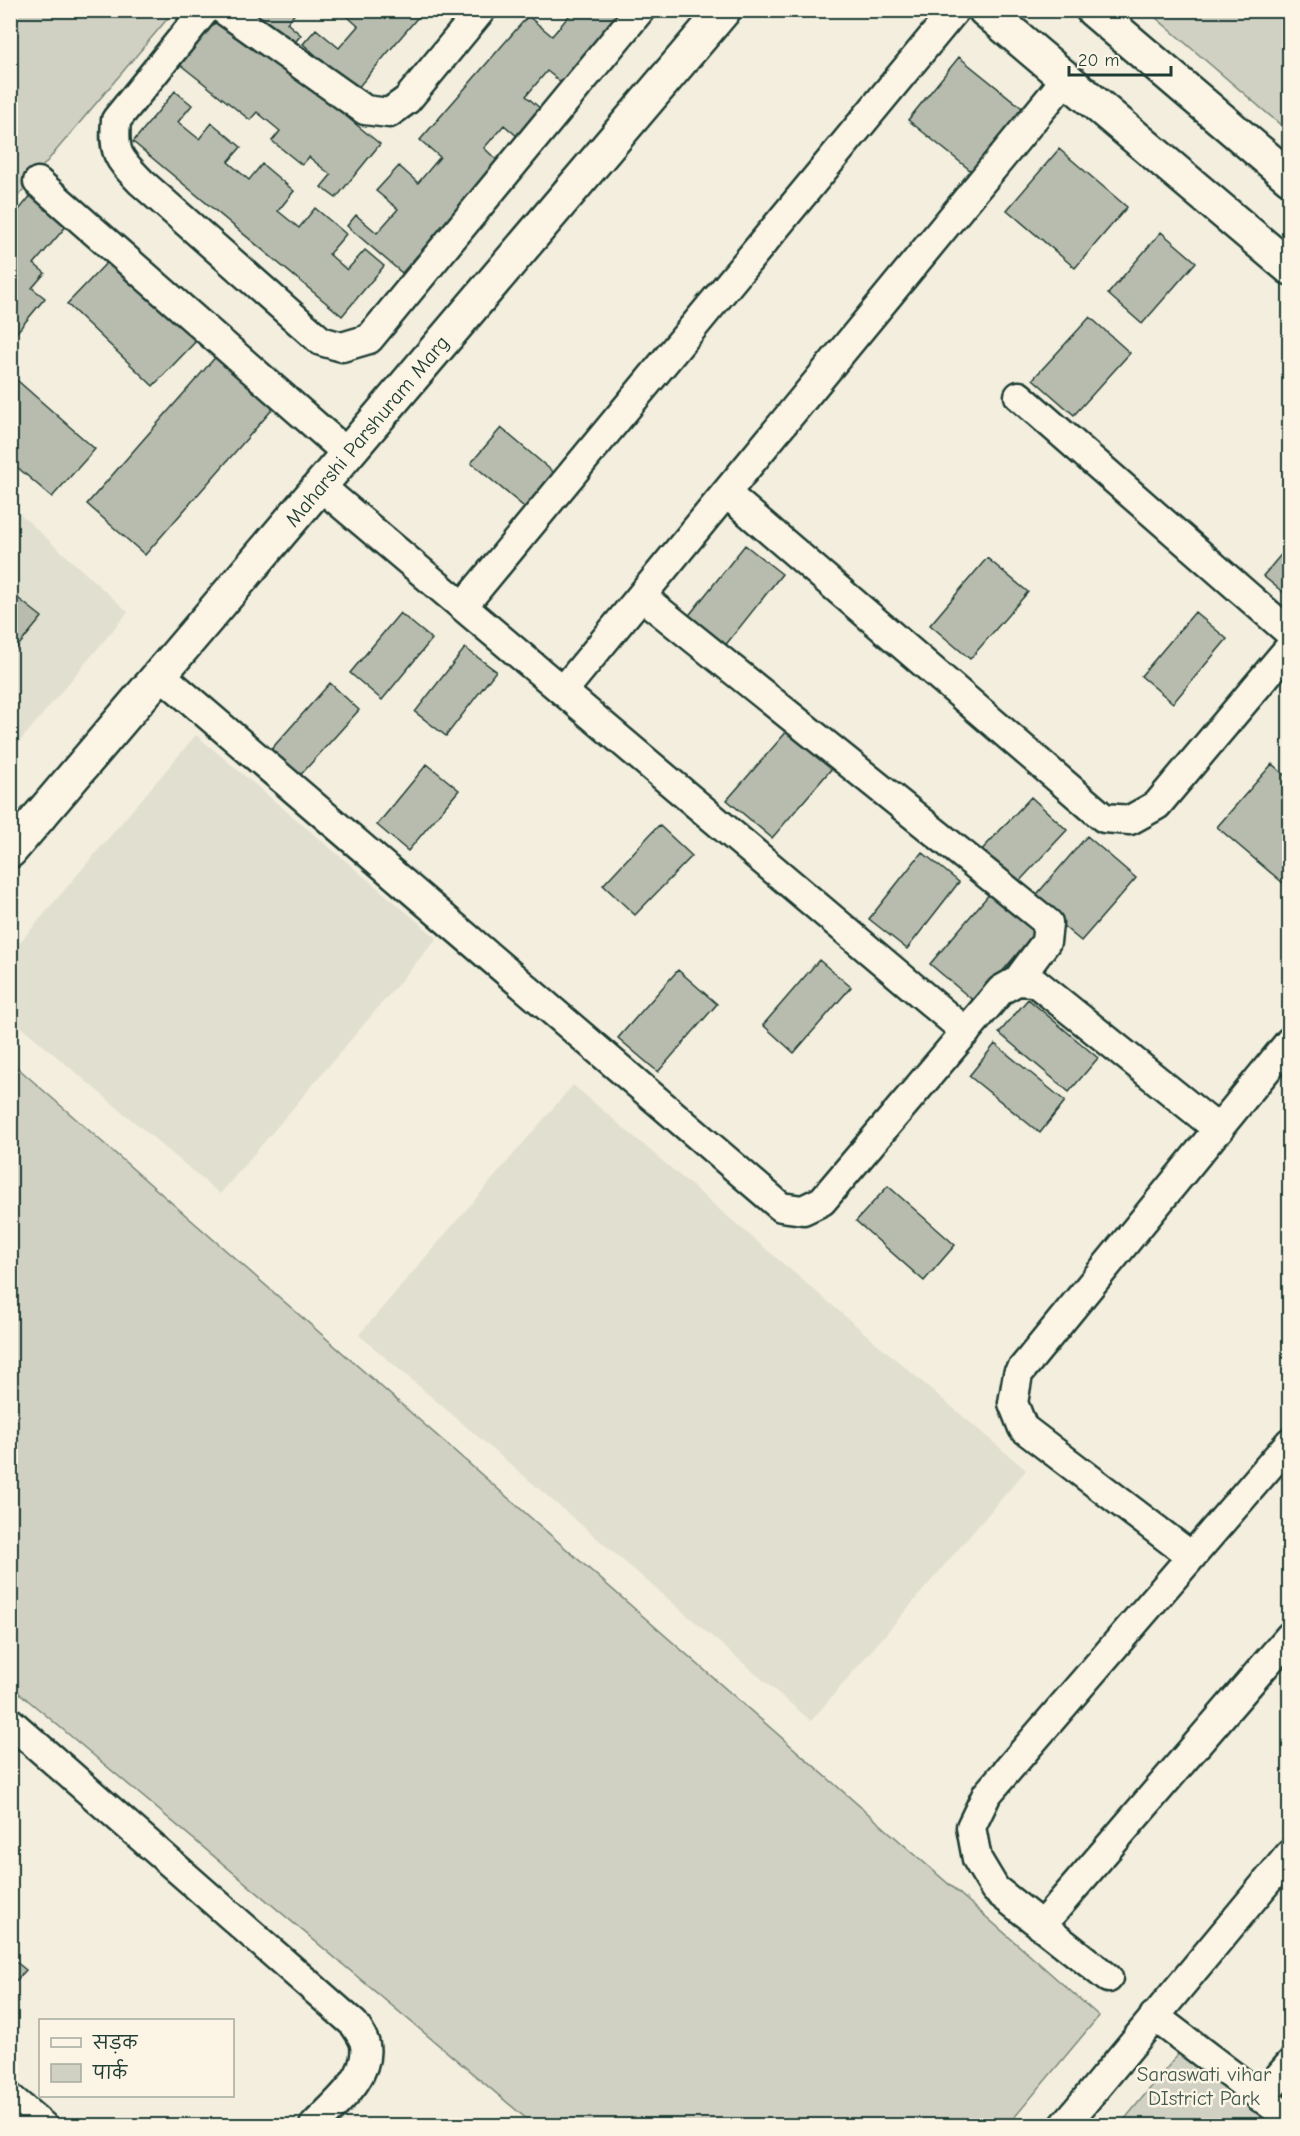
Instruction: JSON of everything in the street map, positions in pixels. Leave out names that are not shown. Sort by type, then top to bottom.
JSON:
[{"type":"street","points":[[205,10],[116,120],[114,143],[121,161],[141,182],[321,342],[342,347],[369,339],[640,10]]},
{"type":"street","points":[[224,10],[365,110],[389,113],[407,100],[482,10]]},
{"type":"street","name":"Maharshi Parshuram Marg","points":[[10,851],[724,10]]},
{"type":"street","points":[[463,606],[955,10]]},
{"type":"street","points":[[985,10],[1290,268]]},
{"type":"street","points":[[1093,10],[1290,178]]},
{"type":"street","points":[[563,691],[1066,79]]},
{"type":"street","points":[[38,182],[348,454]]},
{"type":"street","points":[[1019,396],[1290,633]]},
{"type":"street","points":[[320,486],[966,1032]]},
{"type":"street","points":[[726,493],[1104,818],[1130,820],[1157,805],[1290,647]]},
{"type":"street","points":[[160,674],[781,1206],[803,1210],[822,1201],[1001,990],[1017,981],[1046,942],[1048,923],[641,596]]},
{"type":"street","points":[[1017,981],[1035,982],[1219,1130]]},
{"type":"street","points":[[1191,1556],[1023,1428],[1013,1402],[1018,1374],[1290,1041]]},
{"type":"street","points":[[1108,1978],[995,1889],[977,1858],[971,1827],[987,1794],[1290,1442]]},
{"type":"street","points":[[1041,1926],[1290,1635]]},
{"type":"street","points":[[10,1722],[354,2024],[365,2044],[363,2069],[351,2086],[314,2126]]},
{"type":"street","points":[[1064,2126],[1290,1854]]},
{"type":"street","points":[[1155,2016],[1290,2119]]},
{"type":"street","points":[[1261,2098],[1290,2064]]},
{"type":"street","points":[[10,2097],[43,2126]]},
{"type":"shaded area","points":[[11,506],[128,612],[11,752]]},
{"type":"shaded area","points":[[196,735],[437,938],[220,1194],[11,1018],[11,953]]},
{"type":"shaded area","points":[[573,1085],[1026,1470],[811,1721],[359,1335]]},
{"type":"green space","points":[[11,11],[174,11],[11,204]]},
{"type":"green space","points":[[1148,11],[1289,11],[1289,132]]},
{"type":"green space","points":[[11,1062],[1099,2016],[1008,2125],[534,2125],[11,1686]]},
{"type":"green space","name":"Saraswati vihar DIstrict Park","points":[[1199,2029],[1289,2106],[1289,2125],[1119,2126]]},
{"type":"building","points":[[235,10],[298,10],[287,23],[301,35],[286,53]]},
{"type":"building","points":[[340,10],[424,10],[356,90],[303,44],[316,29],[339,48],[358,26]]},
{"type":"building","points":[[574,10],[631,10],[566,86],[547,71],[526,96],[542,110],[518,137],[504,125],[484,148],[499,162],[402,273],[347,226],[356,215],[377,233],[398,209],[376,191],[399,166],[418,183],[440,157],[420,140],[528,16],[552,36]]},
{"type":"building","points":[[219,12],[380,144],[336,198],[321,187],[331,175],[309,157],[302,165],[272,141],[280,131],[257,112],[250,120],[178,63]]},
{"type":"building","points":[[959,57],[1026,111],[975,174],[908,120]]},
{"type":"building","points":[[175,91],[192,105],[178,122],[199,139],[212,123],[241,147],[228,162],[249,180],[262,164],[294,191],[278,211],[299,228],[315,208],[346,234],[329,254],[347,270],[365,250],[384,266],[342,316],[133,142]]},
{"type":"building","points":[[1059,149],[1127,207],[1075,268],[1007,210]]},
{"type":"building","points":[[32,194],[68,224],[34,264],[45,273],[32,288],[45,298],[12,338],[10,337],[10,221]]},
{"type":"building","points":[[1161,232],[1196,262],[1142,324],[1108,294]]},
{"type":"building","points":[[113,256],[199,338],[153,386],[67,304]]},
{"type":"building","points":[[1090,317],[1130,353],[1074,415],[1033,379]]},
{"type":"building","points":[[219,353],[277,404],[145,555],[87,504]]},
{"type":"building","points":[[10,374],[95,449],[52,497],[10,461]]},
{"type":"building","points":[[501,428],[558,476],[529,511],[471,463]]},
{"type":"building","points":[[1290,544],[1290,598],[1263,576]]},
{"type":"building","points":[[745,545],[782,574],[720,652],[683,623]]},
{"type":"building","points":[[987,558],[1028,592],[970,659],[930,625]]},
{"type":"building","points":[[10,592],[42,617],[10,656]]},
{"type":"building","points":[[1195,612],[1227,639],[1173,703],[1141,676]]},
{"type":"building","points":[[400,613],[432,639],[382,700],[350,673]]},
{"type":"building","points":[[465,648],[496,671],[446,736],[415,712]]},
{"type":"building","points":[[330,683],[359,710],[296,780],[267,754]]},
{"type":"building","points":[[789,729],[833,767],[772,838],[727,800]]},
{"type":"building","points":[[427,764],[459,790],[408,851],[377,825]]},
{"type":"building","points":[[1272,764],[1290,780],[1290,889],[1217,827]]},
{"type":"building","points":[[1031,797],[1067,830],[1014,887],[978,854]]},
{"type":"building","points":[[659,825],[692,856],[635,915],[603,885]]},
{"type":"building","points":[[1087,836],[1136,878],[1081,941],[1032,900]]},
{"type":"building","points":[[922,852],[959,882],[907,949],[869,919]]},
{"type":"building","points":[[991,892],[1037,930],[976,1003],[930,964]]},
{"type":"building","points":[[819,960],[851,987],[794,1053],[763,1025]]},
{"type":"building","points":[[678,970],[717,1004],[658,1072],[618,1038]]},
{"type":"building","points":[[1028,999],[1098,1058],[1069,1092],[999,1033]]},
{"type":"building","points":[[995,1044],[1065,1101],[1040,1133],[969,1076]]},
{"type":"building","points":[[888,1186],[955,1245],[924,1281],[856,1221]]},
{"type":"building","points":[[10,1957],[26,1970],[10,1987]]}]
